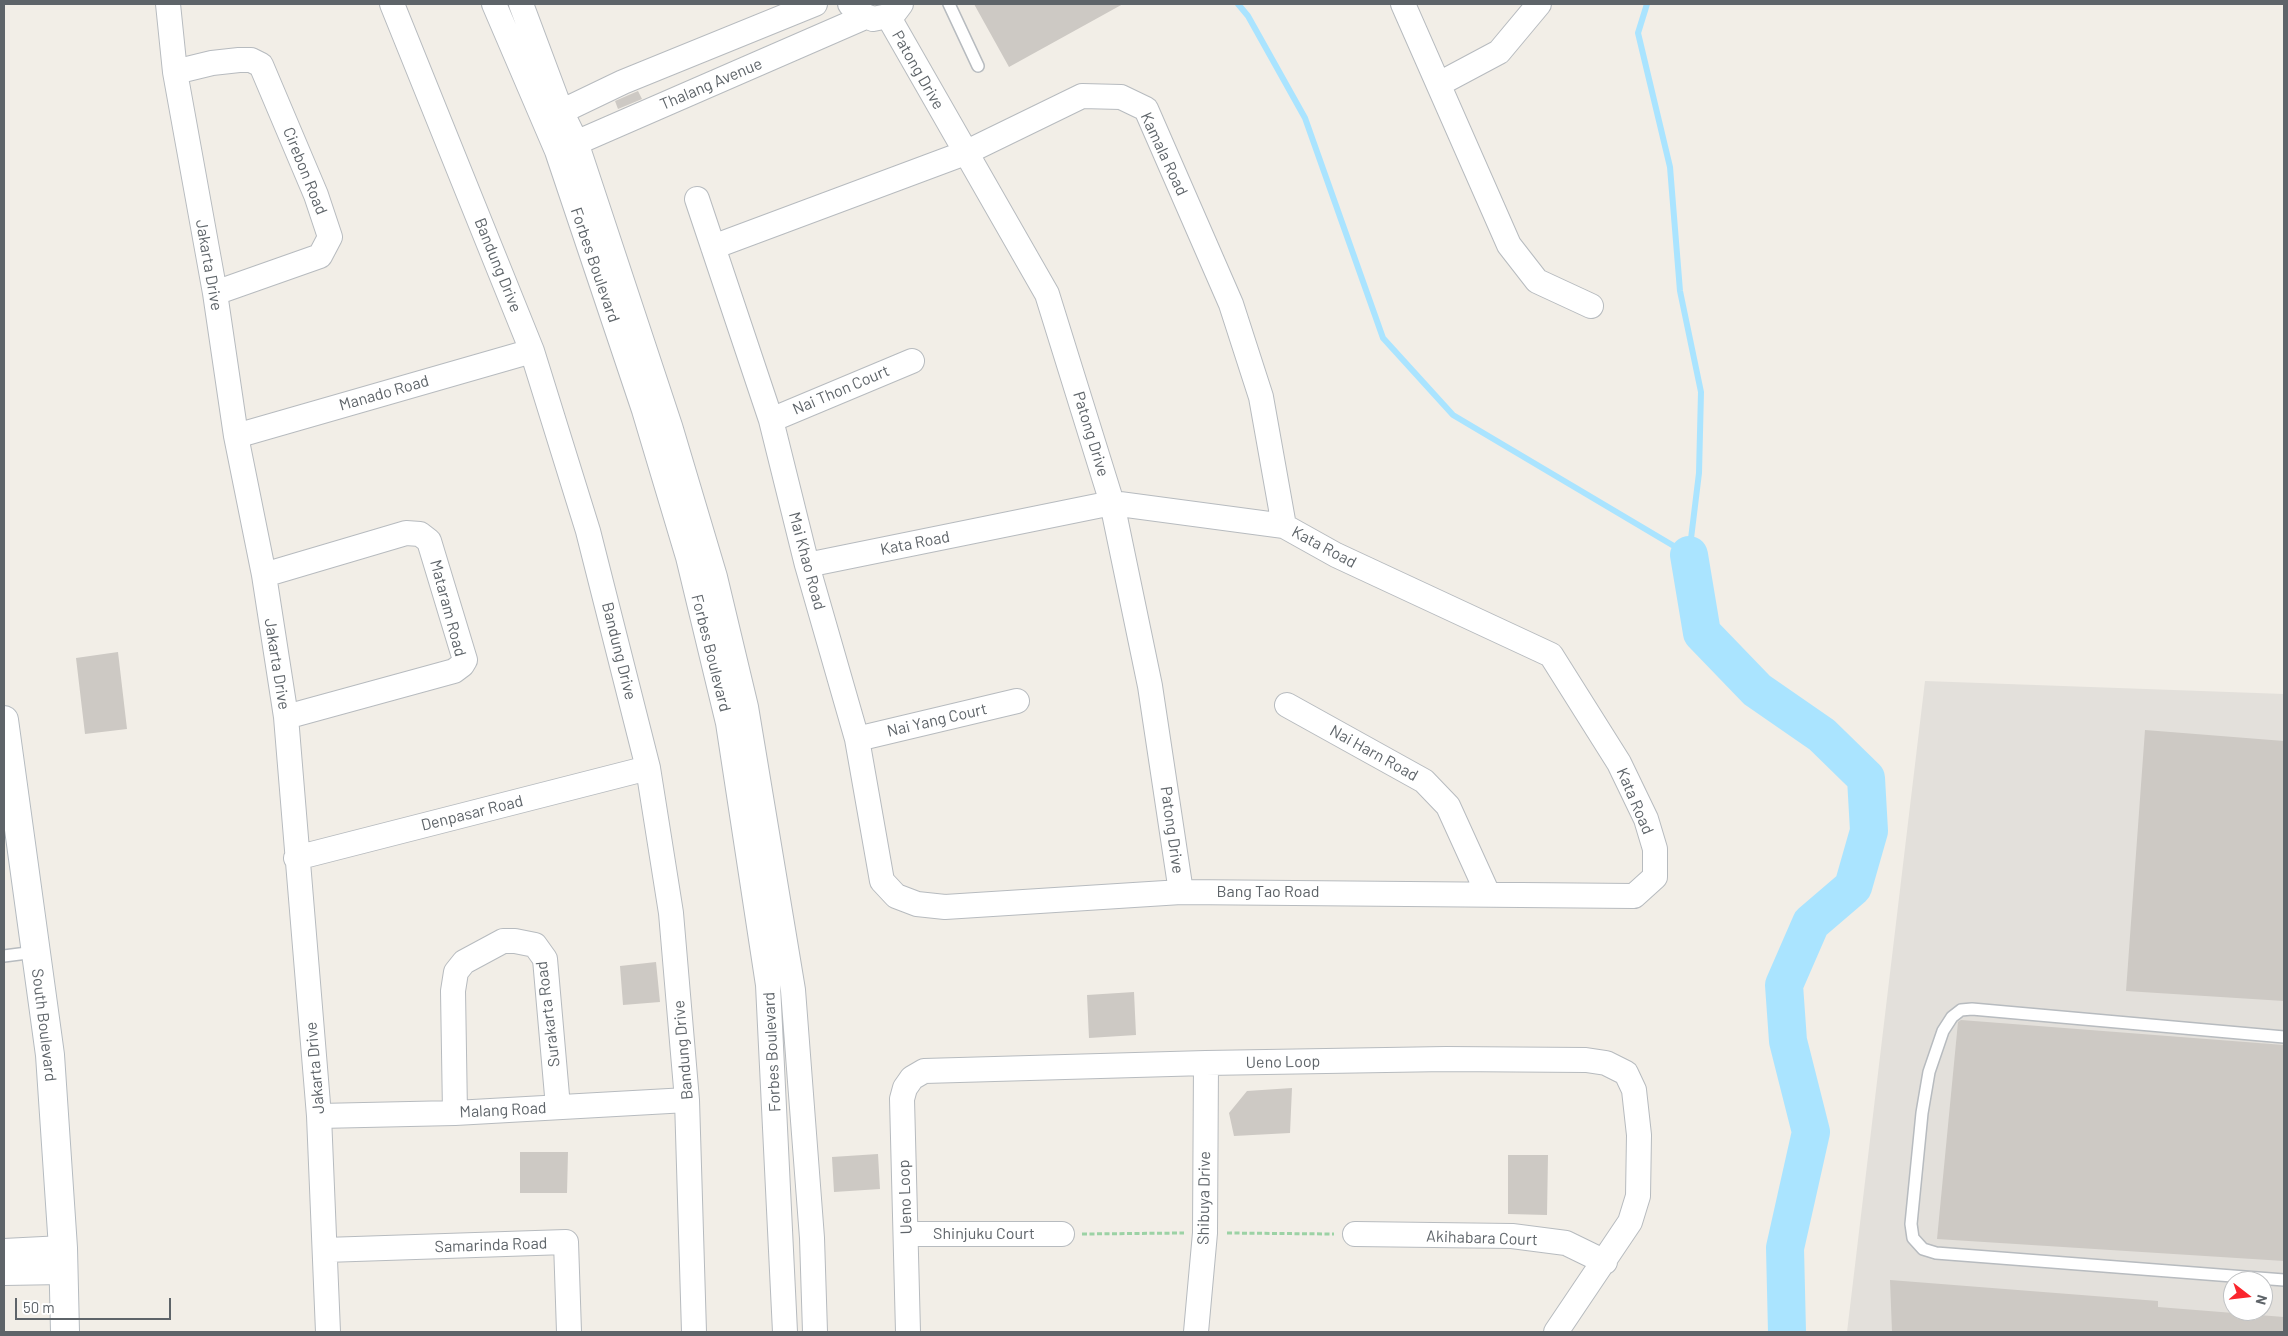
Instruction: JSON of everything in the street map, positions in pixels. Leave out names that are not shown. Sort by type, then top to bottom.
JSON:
[{"type":"main road","name":"South Boulevard","points":[[4,721],[34,952],[50,1055],[63,1260],[65,1332]]},
{"type":"street","name":"Jakarta Drive","points":[[168,4],[175,72],[215,293],[236,436],[264,575],[286,717],[296,858],[319,1116],[328,1332]]},
{"type":"street","name":"Bandung Drive","points":[[392,4],[532,351],[588,531],[648,768],[671,914],[687,1100],[694,1332]]},
{"type":"street","name":"Forbes Boulevard","points":[[494,4],[566,146],[670,426],[715,577],[746,707],[792,990],[812,1238],[815,1332]]},
{"type":"street","name":"Forbes Boulevard","points":[[521,4],[552,116]]},
{"type":"street","points":[[552,116],[623,82],[815,4]]},
{"type":"street","points":[[1403,4],[1509,245],[1537,281],[1591,306]]},
{"type":"street","points":[[1439,84],[1499,52],[1539,4]]},
{"type":"street","name":"Thalang Avenue","points":[[566,146],[876,10]]},
{"type":"street","name":"Patong Drive","points":[[876,10],[965,153],[1047,294],[1112,503],[1150,686],[1181,892]]},
{"type":"street","name":"Cirebon Road","points":[[175,72],[212,62],[251,60],[261,65],[316,195],[330,237],[320,256],[215,293]]},
{"type":"street","name":"Kamala Road","points":[[713,247],[965,153],[1082,96],[1121,97],[1146,109],[1231,304],[1261,397],[1284,526]]},
{"type":"street","name":"Forbes Boulevard","points":[[566,146],[683,539],[728,723],[768,985],[785,1332]]},
{"type":"street","name":"Mai Khao Road","points":[[697,199],[771,420],[807,565],[857,738],[882,881]]},
{"type":"street","name":"Manado Road","points":[[236,436],[532,351]]},
{"type":"street","name":"Nai Thon Court","points":[[771,420],[912,361]]},
{"type":"street","name":"Kata Road","points":[[807,565],[1112,503],[1284,526],[1336,555],[1551,655],[1619,763],[1646,819],[1654,849],[1655,877]]},
{"type":"street","name":"Mataram Road","points":[[264,575],[406,533],[420,534],[429,541],[465,660],[454,671],[286,717]]},
{"type":"street","name":"Nai Yang Court","points":[[857,738],[1017,702]]},
{"type":"street","name":"Nai Harn Road","points":[[1287,705],[1424,781],[1448,806],[1488,894]]},
{"type":"street","name":"Denpasar Road","points":[[296,858],[648,768]]},
{"type":"street","name":"Bang Tao Road","points":[[882,881],[896,896],[917,904],[944,907],[1181,892],[1634,896],[1655,877]]},
{"type":"street","name":"Surakarta Road","points":[[454,1113],[453,991],[456,972],[464,962],[503,941],[515,940],[535,944],[545,959],[558,1107]]},
{"type":"street","name":"Ueno Loop","points":[[908,1332],[902,1099],[905,1088],[912,1078],[924,1070],[1456,1059],[1586,1060],[1606,1063],[1626,1073],[1634,1090],[1639,1135],[1640,1170],[1638,1196],[1630,1222],[1605,1262],[1556,1332]]},
{"type":"street","name":"Shibuya Drive","points":[[1196,1332],[1205,1233],[1206,1063]]},
{"type":"street","name":"Malang Road","points":[[319,1116],[454,1113],[687,1100]]},
{"type":"street","name":"Shinjuku Court","points":[[906,1234],[1062,1234]]},
{"type":"street","name":"Akihabara Court","points":[[1355,1234],[1512,1236],[1566,1243],[1605,1262]]},
{"type":"street","name":"Samarinda Road","points":[[325,1250],[566,1242],[569,1332]]},
{"type":"street","points":[[4,1251],[63,1260]]},
{"type":"street","points":[[4,1273],[63,1260]]},
{"type":"lane","points":[[949,4],[978,66]]},
{"type":"lane","points":[[4,956],[34,952]]},
{"type":"lane","points":[[2284,1037],[1972,1009],[1961,1010],[1952,1017],[1943,1031],[1929,1072],[1911,1224],[1914,1238],[1923,1249],[1936,1253],[2284,1280]]},
{"type":"shaded area","points":[[1925,681],[2284,694],[2284,1332],[1847,1332]]},
{"type":"building","points":[[974,4],[1123,4],[1009,67]]},
{"type":"building","points":[[638,91],[642,99],[618,109],[615,101]]},
{"type":"building","points":[[118,652],[127,729],[85,734],[76,658]]},
{"type":"building","points":[[2145,730],[2284,741],[2284,1001],[2126,991]]},
{"type":"building","points":[[656,962],[660,1002],[623,1005],[620,966]]},
{"type":"building","points":[[1134,992],[1136,1035],[1089,1038],[1087,995]]},
{"type":"building","points":[[1961,1020],[2284,1045],[2284,1261],[1937,1239],[1958,1022]]},
{"type":"building","points":[[1292,1088],[1290,1133],[1234,1136],[1229,1113],[1247,1091]]},
{"type":"building","points":[[520,1152],[568,1152],[567,1193],[520,1193]]},
{"type":"building","points":[[878,1154],[880,1189],[834,1192],[832,1157]]},
{"type":"building","points":[[1508,1155],[1548,1155],[1547,1215],[1508,1214]]},
{"type":"building","points":[[1890,1280],[2158,1301],[2158,1307],[2223,1312],[2223,1321],[2273,1321],[2273,1316],[2284,1317],[2284,1332],[1892,1332]]},
{"type":"waterway","points":[[1238,4],[1248,16],[1305,118],[1383,338],[1453,415],[1689,555],[1699,473],[1701,392],[1680,291],[1670,167],[1638,33],[1647,4]]},
{"type":"waterway","points":[[1689,555],[1702,633],[1757,690],[1822,735],[1866,778],[1869,831],[1853,887],[1811,923],[1784,985],[1788,1041],[1811,1132],[1785,1248],[1787,1332]]}]
